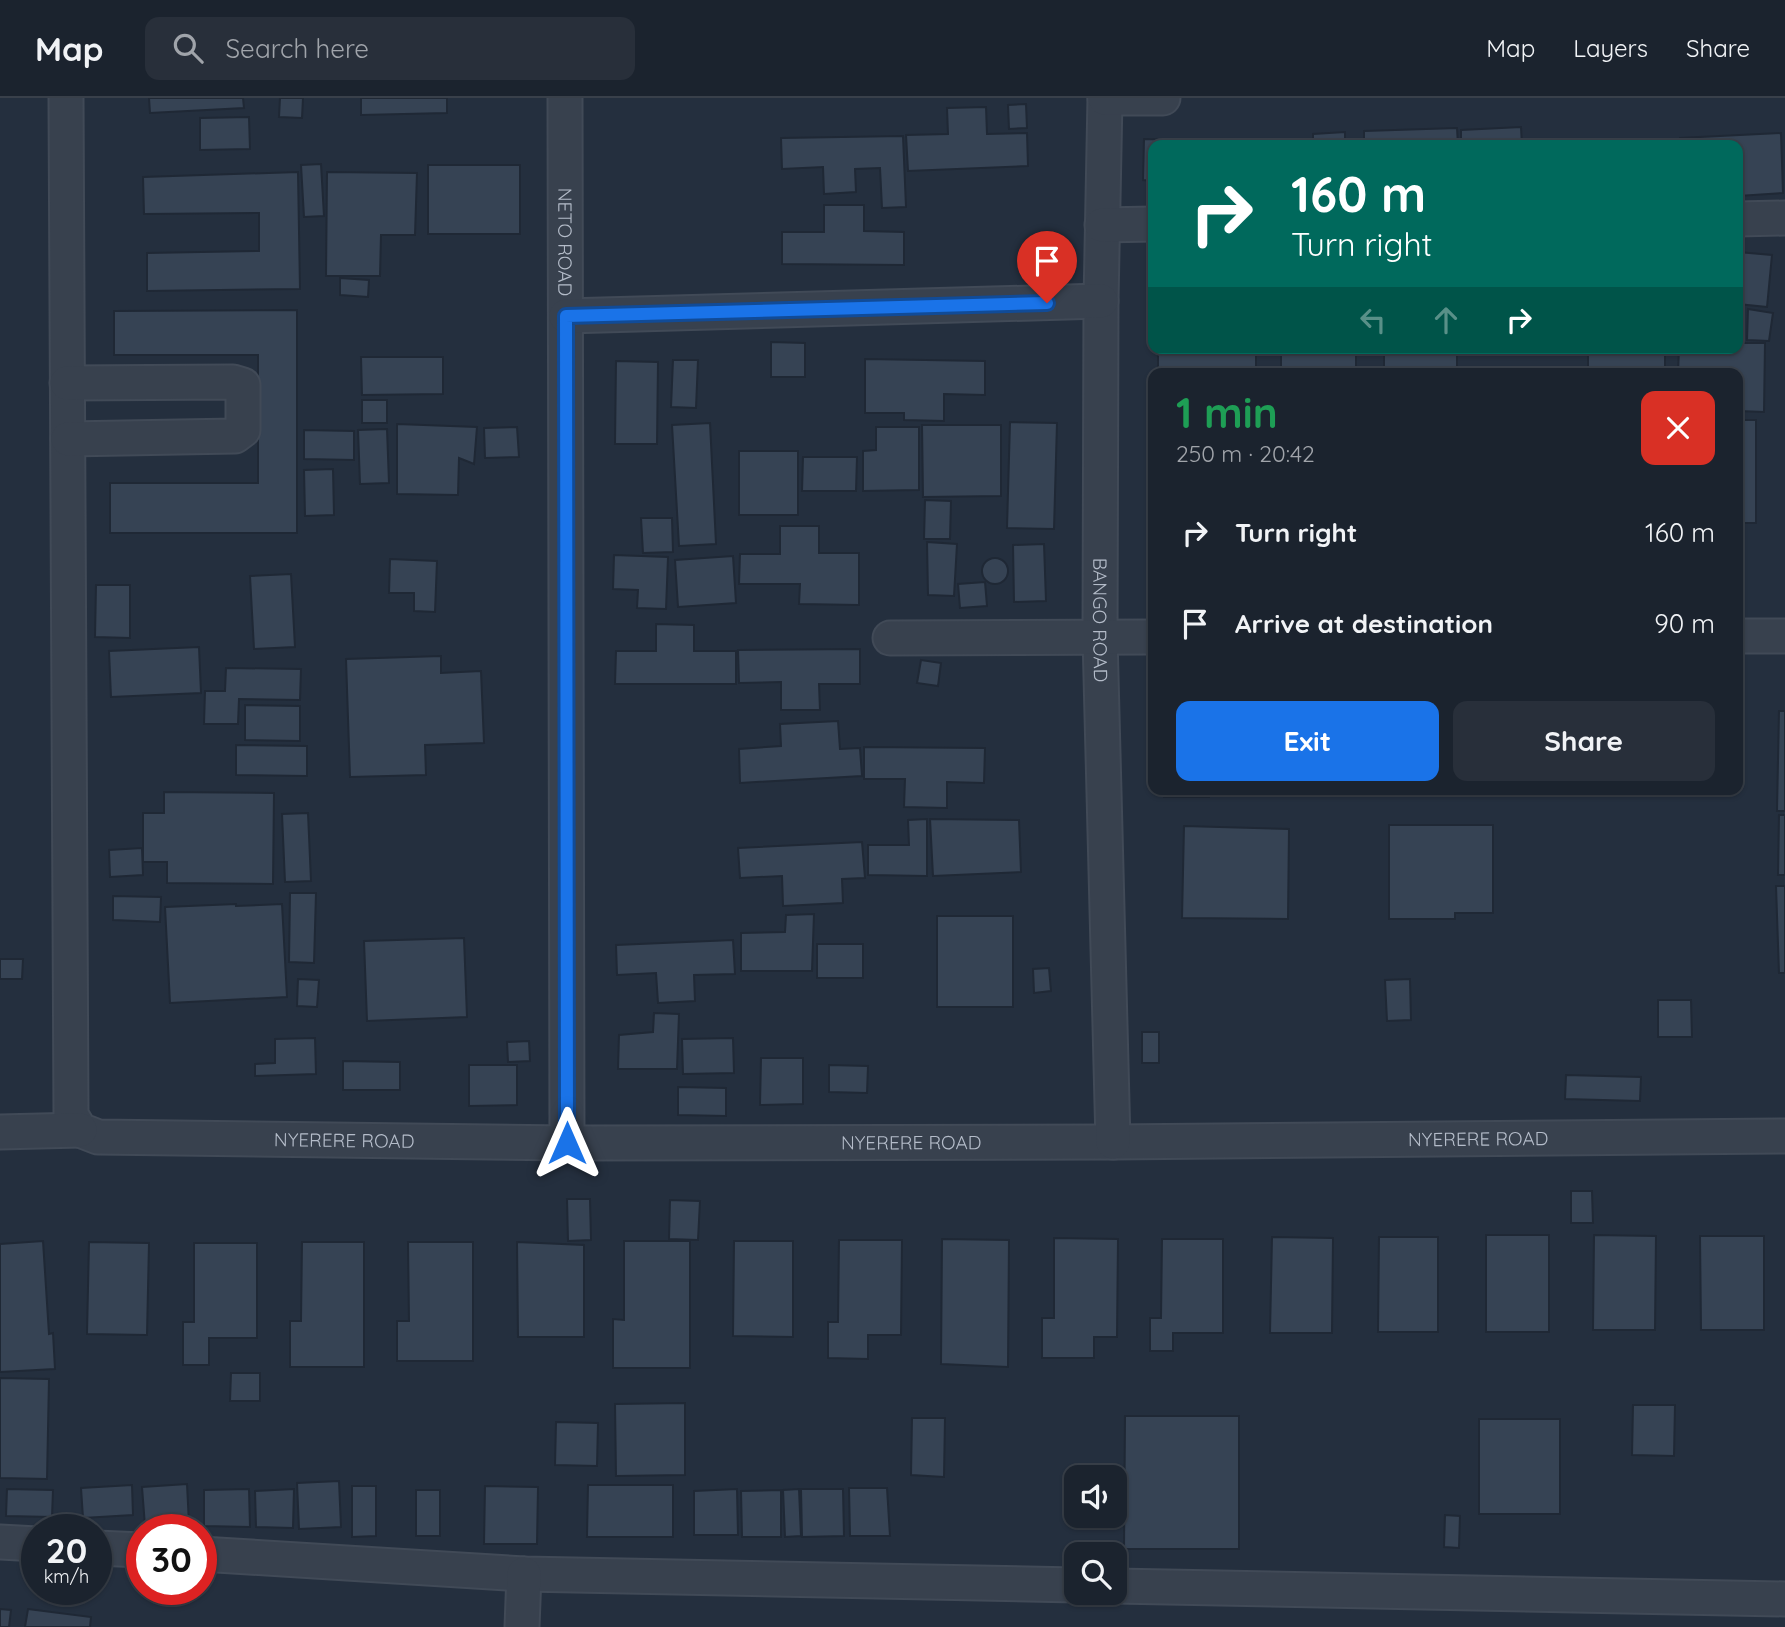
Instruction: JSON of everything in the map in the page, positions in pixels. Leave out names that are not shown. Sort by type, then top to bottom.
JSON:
[{"type":"street","points":[[66,98],[71,1115],[80,1130]]},
{"type":"street","name":"NETO ROAD","points":[[565,98],[567,1143]]},
{"type":"street","points":[[1105,98],[1163,98]]},
{"type":"street","name":"BANGO ROAD","points":[[1105,98],[1101,301],[1100,637],[1113,1142]]},
{"type":"street","points":[[1743,219],[1785,218]]},
{"type":"street","points":[[1102,225],[1148,224]]},
{"type":"street","points":[[566,316],[1101,301]]},
{"type":"street","points":[[67,383],[233,382],[243,385],[244,417],[243,430],[235,436],[68,439]]},
{"type":"street","points":[[1743,636],[1785,636]]},
{"type":"street","points":[[890,638],[1148,637]]},
{"type":"street","name":"NYERERE ROAD","points":[[0,1132],[80,1130],[98,1137],[567,1143],[1113,1142],[1785,1136]]},
{"type":"street","points":[[0,1542],[21,1543]]},
{"type":"street","points":[[217,1555],[524,1574],[1064,1585]]},
{"type":"street","points":[[522,1627],[524,1574]]},
{"type":"street","points":[[1127,1586],[1785,1599]]},
{"type":"building","points":[[149,98],[243,98],[244,108],[150,113]]},
{"type":"building","points":[[280,98],[303,98],[302,118],[279,117]]},
{"type":"building","points":[[361,98],[447,98],[447,113],[361,115]]},
{"type":"building","points":[[1026,104],[1027,128],[1009,129],[1008,105]]},
{"type":"building","points":[[986,107],[987,134],[1027,133],[1028,166],[908,171],[906,135],[948,134],[947,108]]},
{"type":"building","points":[[249,117],[250,149],[200,150],[200,118]]},
{"type":"building","points":[[1521,127],[1522,140],[1461,140],[1461,130]]},
{"type":"building","points":[[1457,128],[1458,140],[1364,140],[1364,131]]},
{"type":"building","points":[[1345,132],[1345,140],[1313,140],[1313,134]]},
{"type":"building","points":[[1781,133],[1783,193],[1743,196],[1743,140],[1680,138]]},
{"type":"building","points":[[903,136],[906,207],[882,208],[880,168],[855,169],[856,192],[824,194],[823,167],[782,169],[781,138]]},
{"type":"building","points":[[1144,139],[1176,140],[1148,140],[1148,180],[1143,180]]},
{"type":"building","points":[[321,164],[324,216],[304,217],[301,165]]},
{"type":"building","points":[[428,165],[520,165],[520,234],[428,234]]},
{"type":"building","points":[[298,172],[300,289],[147,291],[147,253],[259,251],[259,213],[144,214],[143,177]]},
{"type":"building","points":[[327,172],[417,173],[415,235],[381,235],[380,276],[326,276]]},
{"type":"building","points":[[824,205],[864,205],[864,231],[904,232],[904,265],[782,264],[782,232],[824,232]]},
{"type":"building","points":[[1743,252],[1772,255],[1767,307],[1743,305]]},
{"type":"building","points":[[340,278],[369,280],[368,297],[340,295]]},
{"type":"building","points":[[1748,309],[1773,313],[1769,341],[1747,340]]},
{"type":"building","points":[[297,310],[297,533],[110,533],[110,483],[258,483],[258,355],[114,355],[114,311]]},
{"type":"building","points":[[771,342],[805,343],[805,377],[771,377]]},
{"type":"building","points":[[1743,343],[1765,343],[1764,412],[1743,411],[1743,368],[1678,368],[1679,354],[1743,354]]},
{"type":"building","points":[[1158,354],[1256,354],[1256,368],[1158,368]]},
{"type":"building","points":[[1281,354],[1356,354],[1356,368],[1281,368]]},
{"type":"building","points":[[1384,354],[1457,354],[1457,368],[1384,368]]},
{"type":"building","points":[[1588,354],[1665,354],[1665,368],[1588,368]]},
{"type":"building","points":[[361,357],[443,357],[443,394],[362,395]]},
{"type":"building","points":[[865,359],[985,361],[985,395],[944,394],[944,421],[904,420],[904,413],[865,413]]},
{"type":"building","points":[[673,360],[698,360],[696,408],[671,407]]},
{"type":"building","points":[[616,361],[658,362],[657,444],[615,444]]},
{"type":"building","points":[[362,400],[387,400],[387,423],[362,423]]},
{"type":"building","points":[[1743,420],[1756,420],[1756,523],[1743,523]]},
{"type":"building","points":[[1010,422],[1057,423],[1054,529],[1007,528]]},
{"type":"building","points":[[710,423],[716,544],[679,546],[672,425]]},
{"type":"building","points":[[397,424],[477,427],[474,464],[459,458],[458,495],[397,494]]},
{"type":"building","points":[[922,425],[1001,425],[1001,496],[923,497]]},
{"type":"building","points":[[517,427],[519,457],[485,458],[484,428]]},
{"type":"building","points":[[876,427],[919,427],[919,490],[863,491],[863,451],[876,450]]},
{"type":"building","points":[[387,429],[389,483],[360,484],[358,430]]},
{"type":"building","points":[[304,430],[354,431],[354,460],[304,459]]},
{"type":"building","points":[[739,451],[798,451],[798,515],[739,515]]},
{"type":"building","points":[[803,457],[857,457],[856,491],[802,491]]},
{"type":"building","points":[[333,469],[334,515],[305,516],[304,470]]},
{"type":"building","points":[[925,500],[951,501],[950,539],[924,539]]},
{"type":"building","points":[[641,518],[672,518],[673,552],[643,553]]},
{"type":"building","points":[[780,526],[819,526],[819,553],[859,553],[859,605],[799,604],[800,584],[739,584],[740,554],[780,554]]},
{"type":"building","points":[[927,542],[957,544],[954,596],[928,595]]},
{"type":"building","points":[[1044,544],[1046,601],[1014,602],[1013,545]]},
{"type":"building","points":[[614,555],[668,557],[666,609],[637,608],[638,590],[613,589]]},
{"type":"building","points":[[733,556],[736,603],[678,607],[675,560]]},
{"type":"building","points":[[995,558],[1004,562],[1008,571],[1004,580],[995,584],[986,580],[982,571],[986,562]]},
{"type":"building","points":[[390,559],[437,561],[435,612],[414,611],[414,593],[389,593]]},
{"type":"building","points":[[291,574],[295,647],[254,649],[250,576]]},
{"type":"building","points":[[985,582],[987,606],[960,608],[958,584]]},
{"type":"building","points":[[96,585],[130,585],[130,638],[95,637]]},
{"type":"building","points":[[656,624],[694,625],[694,651],[736,651],[736,684],[615,684],[616,651],[656,651]]},
{"type":"building","points":[[199,647],[201,693],[111,697],[109,651]]},
{"type":"building","points":[[860,649],[860,684],[819,684],[820,710],[781,710],[781,682],[739,683],[738,650]]},
{"type":"building","points":[[441,656],[441,673],[481,671],[484,743],[425,745],[426,775],[350,777],[346,659]]},
{"type":"building","points":[[921,660],[941,663],[938,686],[917,683]]},
{"type":"building","points":[[226,668],[301,669],[300,700],[239,699],[238,724],[204,724],[205,691],[225,691]]},
{"type":"building","points":[[245,705],[300,706],[300,741],[245,740]]},
{"type":"building","points":[[1779,711],[1785,711],[1785,811],[1777,811]]},
{"type":"building","points":[[838,721],[840,749],[860,748],[862,776],[740,783],[739,749],[781,746],[780,724]]},
{"type":"building","points":[[236,745],[307,746],[307,776],[236,775]]},
{"type":"building","points":[[864,747],[985,748],[984,783],[947,782],[947,808],[904,807],[905,779],[864,779]]},
{"type":"building","points":[[164,792],[274,793],[273,884],[167,883],[167,862],[143,862],[143,813],[164,813]]},
{"type":"building","points":[[1164,795],[1209,795],[1209,797]]},
{"type":"building","points":[[308,813],[311,881],[285,882],[282,814]]},
{"type":"building","points":[[1779,815],[1785,815],[1785,875],[1778,875]]},
{"type":"building","points":[[927,819],[927,876],[868,875],[868,845],[909,845],[908,820]]},
{"type":"building","points":[[930,819],[1019,820],[1021,872],[933,876]]},
{"type":"building","points":[[1389,825],[1493,825],[1493,913],[1455,913],[1455,919],[1389,919]]},
{"type":"building","points":[[1184,826],[1289,829],[1288,919],[1182,918]]},
{"type":"building","points":[[862,842],[865,878],[842,879],[843,903],[783,906],[782,876],[740,878],[738,848]]},
{"type":"building","points":[[142,848],[143,875],[110,877],[109,850]]},
{"type":"building","points":[[1776,886],[1785,886],[1785,973],[1779,973]]},
{"type":"building","points":[[290,893],[316,893],[314,963],[289,962]]},
{"type":"building","points":[[113,896],[161,897],[160,922],[113,920]]},
{"type":"building","points":[[282,904],[287,997],[170,1003],[165,907]]},
{"type":"building","points":[[814,914],[812,971],[741,971],[741,933],[785,932],[786,915]]},
{"type":"building","points":[[937,916],[1013,916],[1013,1007],[937,1007]]},
{"type":"building","points":[[464,938],[467,1017],[367,1021],[364,941]]},
{"type":"building","points":[[733,940],[735,974],[694,975],[695,1001],[658,1003],[656,973],[617,975],[616,945]]},
{"type":"building","points":[[817,944],[863,944],[863,978],[817,978]]},
{"type":"building","points":[[0,959],[23,959],[22,979],[0,979]]},
{"type":"building","points":[[1049,968],[1051,991],[1034,993],[1033,969]]},
{"type":"building","points":[[298,979],[319,980],[317,1007],[297,1006]]},
{"type":"building","points":[[1410,979],[1411,1020],[1387,1021],[1385,980]]},
{"type":"building","points":[[1658,1000],[1691,1000],[1692,1037],[1658,1037]]},
{"type":"building","points":[[654,1013],[679,1014],[677,1069],[618,1069],[619,1035],[653,1032]]},
{"type":"building","points":[[1142,1032],[1159,1032],[1159,1063],[1142,1063]]},
{"type":"building","points":[[315,1038],[316,1074],[255,1076],[255,1064],[275,1063],[275,1039]]},
{"type":"building","points":[[733,1038],[734,1073],[683,1074],[682,1039]]},
{"type":"building","points":[[529,1041],[530,1061],[508,1062],[507,1042]]},
{"type":"building","points":[[761,1058],[803,1058],[803,1104],[760,1105]]},
{"type":"building","points":[[343,1061],[400,1062],[400,1090],[343,1090]]},
{"type":"building","points":[[469,1065],[517,1065],[517,1105],[469,1106]]},
{"type":"building","points":[[829,1065],[868,1066],[867,1093],[829,1092]]},
{"type":"building","points":[[1566,1075],[1641,1077],[1640,1101],[1565,1099]]},
{"type":"building","points":[[678,1087],[726,1088],[726,1116],[678,1115]]},
{"type":"building","points":[[1571,1191],[1592,1191],[1593,1223],[1571,1223]]},
{"type":"building","points":[[567,1199],[590,1199],[591,1240],[568,1241]]},
{"type":"building","points":[[670,1200],[700,1201],[698,1240],[669,1239]]},
{"type":"building","points":[[1486,1235],[1549,1235],[1549,1332],[1486,1332]]},
{"type":"building","points":[[1594,1235],[1656,1236],[1655,1330],[1593,1330]]},
{"type":"building","points":[[1700,1236],[1764,1236],[1764,1330],[1701,1330]]},
{"type":"building","points":[[1272,1237],[1333,1238],[1332,1333],[1270,1333]]},
{"type":"building","points":[[1379,1237],[1438,1237],[1438,1332],[1378,1332]]},
{"type":"building","points":[[1054,1238],[1118,1239],[1117,1337],[1094,1337],[1094,1358],[1042,1358],[1042,1318],[1054,1318]]},
{"type":"building","points":[[942,1239],[1009,1240],[1008,1367],[941,1364]]},
{"type":"building","points":[[1162,1239],[1223,1239],[1223,1333],[1173,1333],[1173,1351],[1150,1351],[1150,1318],[1161,1318]]},
{"type":"building","points":[[839,1240],[902,1240],[901,1335],[868,1335],[868,1359],[828,1358],[828,1322],[838,1322]]},
{"type":"building","points":[[43,1241],[49,1334],[53,1333],[55,1369],[0,1372],[0,1244]]},
{"type":"building","points":[[624,1241],[690,1241],[690,1368],[613,1368],[613,1319],[624,1320]]},
{"type":"building","points":[[734,1241],[793,1241],[793,1337],[733,1336]]},
{"type":"building","points":[[89,1242],[149,1243],[147,1335],[87,1334]]},
{"type":"building","points":[[302,1242],[364,1242],[364,1367],[290,1367],[290,1321],[301,1321]]},
{"type":"building","points":[[408,1242],[473,1242],[473,1361],[397,1361],[397,1321],[409,1321]]},
{"type":"building","points":[[517,1242],[584,1245],[584,1337],[518,1337]]},
{"type":"building","points":[[194,1243],[257,1243],[257,1338],[209,1338],[209,1365],[183,1365],[183,1322],[194,1322]]},
{"type":"building","points":[[231,1373],[260,1373],[260,1401],[230,1401]]},
{"type":"building","points":[[0,1378],[49,1379],[47,1479],[0,1478]]},
{"type":"building","points":[[685,1403],[685,1475],[616,1476],[615,1404]]},
{"type":"building","points":[[1633,1405],[1675,1405],[1674,1456],[1632,1455]]},
{"type":"building","points":[[1125,1416],[1239,1416],[1239,1549],[1127,1549],[1127,1542],[1124,1542],[1124,1528],[1127,1528],[1127,1465],[1125,1465]]},
{"type":"building","points":[[912,1418],[945,1418],[944,1477],[911,1475]]},
{"type":"building","points":[[1479,1419],[1560,1419],[1560,1514],[1479,1514]]},
{"type":"building","points":[[556,1422],[598,1423],[597,1466],[555,1465]]},
{"type":"building","points":[[339,1481],[341,1527],[299,1529],[297,1483]]},
{"type":"building","points":[[187,1484],[188,1514],[144,1514],[142,1487]]},
{"type":"building","points":[[132,1485],[133,1514],[112,1516],[112,1514],[83,1514],[81,1488]]},
{"type":"building","points":[[588,1485],[673,1485],[673,1537],[587,1537]]},
{"type":"building","points":[[352,1486],[376,1486],[376,1536],[352,1537]]},
{"type":"building","points":[[485,1486],[538,1487],[537,1544],[484,1544]]},
{"type":"building","points":[[849,1488],[887,1488],[890,1536],[850,1536]]},
{"type":"building","points":[[7,1489],[53,1490],[52,1514],[6,1516]]},
{"type":"building","points":[[249,1489],[250,1527],[217,1526],[217,1514],[204,1514],[204,1490]]},
{"type":"building","points":[[294,1489],[293,1528],[256,1527],[255,1491]]},
{"type":"building","points":[[737,1489],[738,1535],[694,1535],[694,1491]]},
{"type":"building","points":[[799,1489],[801,1536],[785,1537],[783,1490]]},
{"type":"building","points":[[801,1489],[843,1489],[844,1536],[802,1537]]},
{"type":"building","points":[[416,1490],[440,1490],[440,1536],[416,1536]]},
{"type":"building","points":[[781,1490],[781,1537],[742,1537],[741,1491]]},
{"type":"building","points":[[1445,1515],[1460,1516],[1459,1548],[1444,1547]]},
{"type":"building","points":[[0,1609],[11,1610],[9,1627],[0,1627]]},
{"type":"building","points":[[28,1609],[91,1617],[90,1627],[25,1627]]},
{"type":"route","points":[[567,1143],[566,316],[1047,303]]}]
